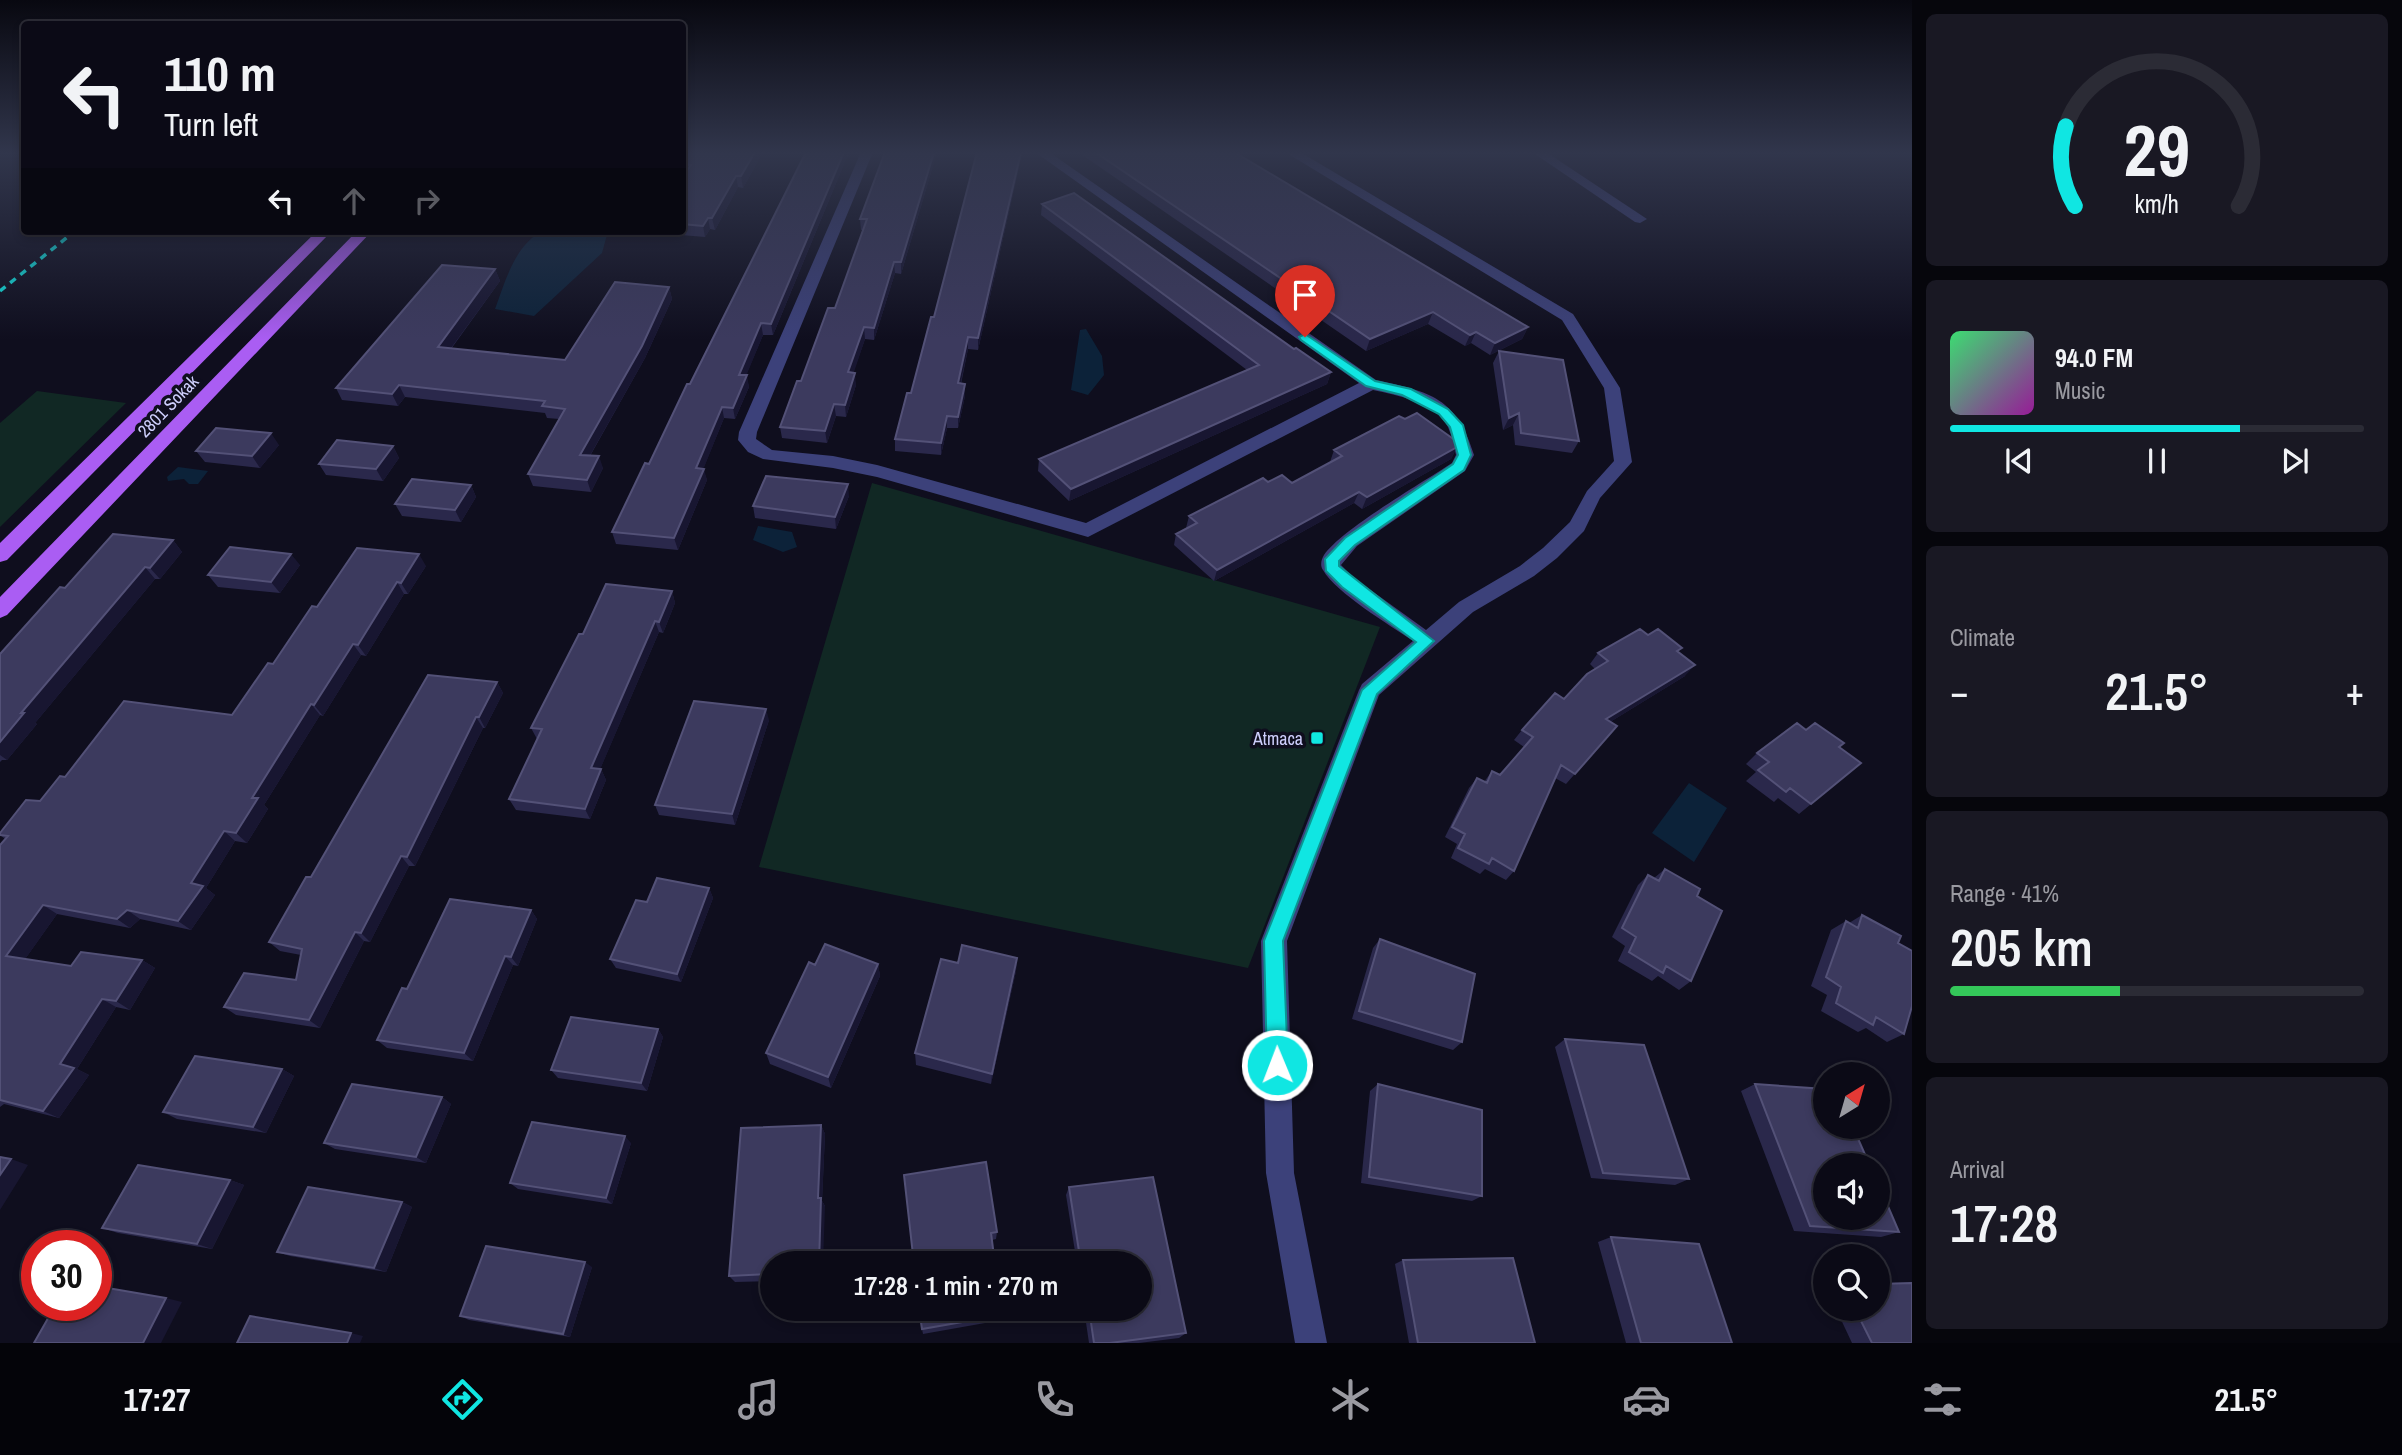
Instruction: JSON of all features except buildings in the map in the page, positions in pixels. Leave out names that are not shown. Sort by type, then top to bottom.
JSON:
[{"type":"main road","name":"2801 Sokak","points":[[0,555],[321,235]]},
{"type":"main road","name":"2801 Sokak","points":[[0,610],[361,235]]},
{"type":"street","points":[[840,215],[748,432],[747,440],[754,448],[769,455],[833,462],[877,471],[1088,530],[1371,384]]},
{"type":"street","points":[[1130,215],[1371,384],[1406,392],[1444,412],[1457,425],[1465,455],[1459,467],[1350,541],[1332,559],[1331,567],[1348,583],[1427,641]]},
{"type":"street","points":[[1311,1343],[1280,1173],[1274,941],[1370,690],[1466,607],[1527,571],[1550,553],[1577,526],[1593,495],[1623,462],[1612,388],[1568,317],[1396,215]]},
{"type":"street","points":[[1633,215],[1640,219]]},
{"type":"green space","points":[[37,391],[126,403],[0,527],[0,423]]},
{"type":"green space","points":[[872,483],[1380,627],[1248,968],[759,867]]},
{"type":"water","points":[[607,235],[602,253],[534,316],[495,309],[518,254],[533,237]]},
{"type":"water","points":[[1086,329],[1102,356],[1104,375],[1088,395],[1071,390],[1080,330]]},
{"type":"water","points":[[178,467],[208,471],[198,484],[189,484],[184,479],[168,481],[167,477]]},
{"type":"water","points":[[758,526],[792,532],[797,547],[783,552],[753,540]]},
{"type":"water","points":[[1689,783],[1727,808],[1694,862],[1652,833]]},
{"type":"railway","points":[[0,291],[70,235]]},
{"type":"place","name":"Atmaca","points":[[1317,738]]},
{"type":"route","points":[[1277,1065],[1274,941],[1370,690],[1427,641],[1348,583],[1331,567],[1332,559],[1350,541],[1459,467],[1465,455],[1457,425],[1444,412],[1406,392],[1371,384],[1305,337]]}]
